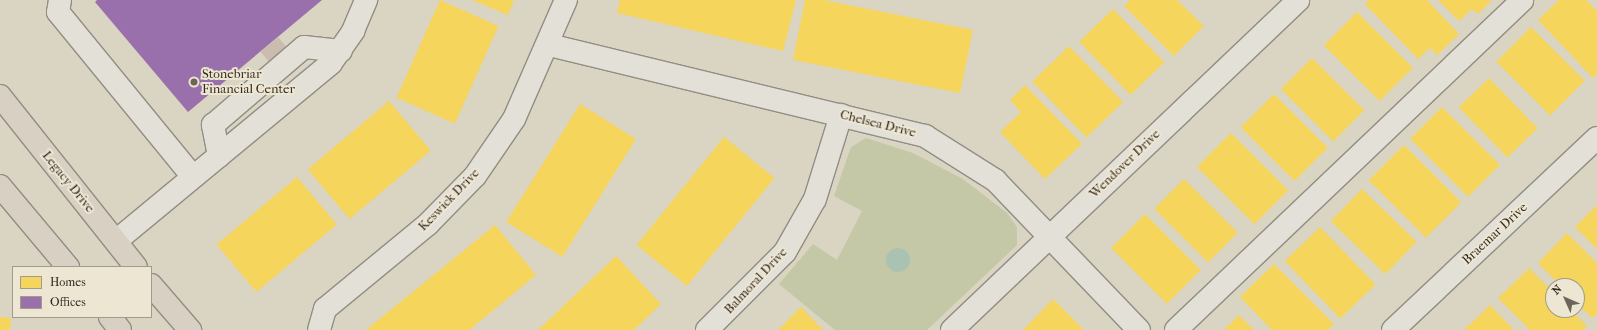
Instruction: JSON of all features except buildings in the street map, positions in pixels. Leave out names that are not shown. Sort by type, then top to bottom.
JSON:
[{"type":"main road","name":"Legacy Drive","points":[[0,96],[135,266]]},
{"type":"main road","points":[[0,186],[67,266]]},
{"type":"main road","points":[[152,286],[190,330]]},
{"type":"main road","points":[[111,318],[120,330]]},
{"type":"street","points":[[60,0],[58,12],[193,177]]},
{"type":"street","points":[[116,241],[219,156],[341,51],[366,0]]},
{"type":"street","name":"Keswick Drive","points":[[319,330],[325,309],[428,224],[475,176],[514,119],[549,45],[566,0]]},
{"type":"street","points":[[1176,330],[1522,0]]},
{"type":"street","name":"Wendover Drive","points":[[952,330],[1287,3]]},
{"type":"street","name":"Chelsea Drive","points":[[549,45],[925,136],[995,180],[1051,235],[1139,330]]},
{"type":"street","points":[[219,156],[213,125],[304,47],[341,51]]},
{"type":"street","name":"Balmoral Drive","points":[[707,330],[785,252],[815,199],[841,115]]},
{"type":"street","name":"Braemar Drive","points":[[1393,330],[1597,138]]},
{"type":"shaded area","points":[[866,138],[913,153],[963,179],[1007,213],[1017,227],[1017,245],[927,330],[835,330],[779,284],[813,244],[837,260],[862,211],[834,196],[851,147]]},
{"type":"shaded area","points":[[898,248],[907,251],[910,260],[907,269],[898,272],[889,269],[886,260],[889,251]]},
{"type":"place","name":"Stonebriar Financial Center","points":[[194,82]]}]
